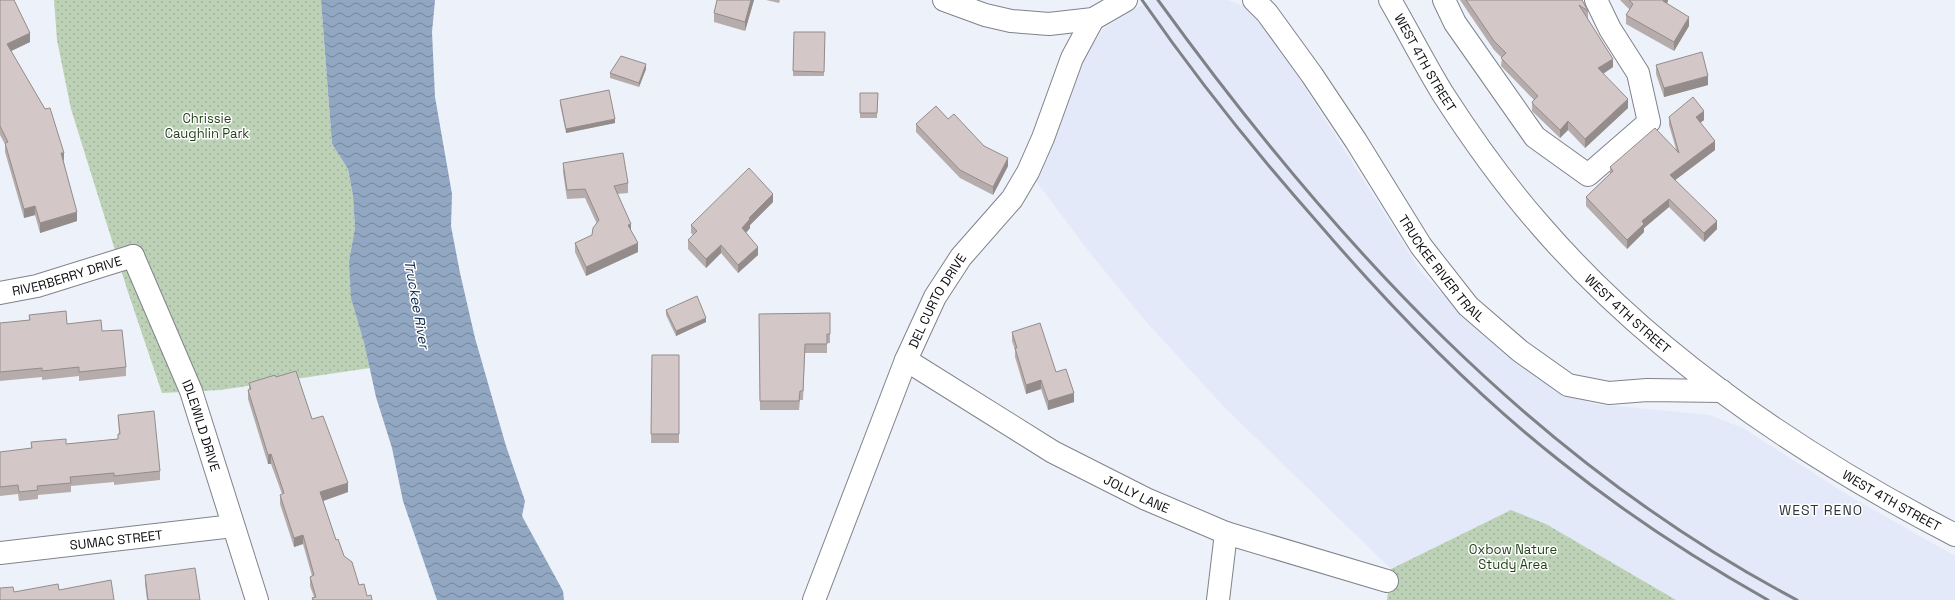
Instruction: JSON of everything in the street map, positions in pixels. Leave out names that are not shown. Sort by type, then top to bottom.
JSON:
[{"type":"street","points":[[944,0],[985,15],[1032,24],[1049,24],[1093,19],[1126,0]]},
{"type":"street","name":"TRUCKEE RIVER TRAIL","points":[[1254,0],[1267,13],[1312,75],[1356,141],[1421,246],[1468,306],[1520,351],[1568,385],[1575,387],[1609,393],[1647,390],[1722,391]]},
{"type":"street","name":"WEST 4TH STREET","points":[[1390,0],[1443,93],[1487,157],[1539,224],[1590,280],[1676,356],[1722,391],[1834,467],[1955,535]]},
{"type":"street","points":[[1444,0],[1455,23],[1535,137],[1588,175],[1649,122],[1638,73],[1610,28],[1596,0]]},
{"type":"street","name":"DEL CURTO DRIVE","points":[[814,600],[906,360],[935,296],[961,257],[1012,199],[1028,172],[1043,138],[1072,58],[1093,19]]},
{"type":"street","name":"RIVERBERRY DRIVE","points":[[0,293],[37,286],[133,256]]},
{"type":"street","name":"IDLEWILD DRIVE","points":[[133,256],[191,391],[257,600]]},
{"type":"street","name":"JOLLY LANE","points":[[906,360],[1053,452],[1146,499],[1226,534],[1387,581]]},
{"type":"street","name":"SUMAC STREET","points":[[0,553],[233,526]]},
{"type":"street","points":[[1218,600],[1226,534]]},
{"type":"shaded area","points":[[1149,0],[1228,0],[1245,7],[1275,40],[1422,273],[1459,311],[1519,365],[1560,392],[1595,404],[1710,415],[1743,428],[1851,497],[1955,556],[1955,600],[1676,600],[1546,524],[1511,510],[1391,569],[1224,407],[1142,317],[1087,249],[1035,180],[1086,55],[1103,29]]},
{"type":"green space","name":"Chrissie Caughlin Park","points":[[54,0],[321,0],[332,144],[348,169],[353,196],[355,228],[349,261],[370,368],[220,390],[162,393],[128,292],[71,109],[57,40]]},
{"type":"green space","name":"Oxbow Nature Study Area","points":[[1511,510],[1546,524],[1676,600],[1387,600],[1391,569]]},
{"type":"water","name":"Truckee River","points":[[321,0],[435,0],[432,32],[435,97],[452,194],[451,226],[460,273],[475,338],[506,446],[525,501],[522,516],[563,591],[564,600],[437,600],[403,501],[392,448],[376,397],[364,342],[351,298],[349,261],[355,228],[353,196],[348,169],[332,144]]},
{"type":"building","points":[[0,0],[14,0],[30,33],[7,44],[45,109],[50,108],[64,153],[61,153],[77,212],[40,223],[35,206],[24,209],[5,143],[8,142],[0,126]]},
{"type":"building","points":[[717,0],[751,0],[745,22],[714,13]]},
{"type":"building","points":[[1466,0],[1582,0],[1588,11],[1579,5],[1613,59],[1598,68],[1628,99],[1585,139],[1568,121],[1560,130],[1533,104],[1532,102],[1538,96],[1501,58],[1506,53],[1494,41]]},
{"type":"building","points":[[1629,0],[1664,0],[1663,1],[1689,17],[1674,42],[1626,15],[1633,4]]},
{"type":"building","points":[[794,32],[825,32],[824,72],[793,71]]},
{"type":"building","points":[[1702,52],[1708,76],[1664,88],[1656,65]]},
{"type":"building","points":[[621,56],[646,64],[639,83],[610,73]]},
{"type":"building","points":[[609,90],[615,119],[566,129],[560,100]]},
{"type":"building","points":[[860,93],[878,93],[877,113],[860,113]]},
{"type":"building","points":[[1693,97],[1704,111],[1696,117],[1715,141],[1670,175],[1717,221],[1704,233],[1669,199],[1642,221],[1644,224],[1627,240],[1586,197],[1613,171],[1610,167],[1655,128],[1679,153],[1669,117]]},
{"type":"building","points":[[936,106],[948,119],[954,114],[984,146],[1008,158],[993,187],[960,170],[916,124]]},
{"type":"building","points":[[623,153],[628,183],[614,186],[631,224],[628,225],[638,243],[586,267],[575,243],[592,235],[593,228],[599,220],[585,189],[567,190],[563,163]]},
{"type":"building","points":[[749,168],[773,194],[749,218],[750,219],[742,228],[758,247],[738,265],[721,245],[706,259],[688,240],[697,231],[691,225]]},
{"type":"building","points":[[697,296],[706,318],[676,331],[666,310]]},
{"type":"building","points":[[66,311],[67,324],[101,320],[102,331],[122,330],[126,367],[79,372],[79,367],[42,371],[42,368],[0,372],[0,323],[30,320],[29,315]]},
{"type":"building","points":[[830,313],[830,334],[827,334],[827,344],[805,344],[803,391],[800,391],[799,401],[760,401],[759,314]]},
{"type":"building","points":[[1040,323],[1056,372],[1066,369],[1074,393],[1048,401],[1041,380],[1026,385],[1012,332]]},
{"type":"building","points":[[652,355],[679,355],[679,434],[651,434]]},
{"type":"building","points":[[296,371],[312,419],[323,416],[348,483],[320,492],[336,540],[338,539],[344,556],[352,562],[359,585],[364,584],[367,596],[371,595],[372,600],[313,600],[312,598],[316,597],[310,577],[314,575],[303,535],[294,538],[280,495],[284,493],[271,454],[268,455],[248,390],[251,389],[249,383],[275,375],[276,377]]},
{"type":"building","points":[[154,411],[160,471],[114,476],[114,473],[70,477],[71,483],[37,486],[38,490],[19,492],[18,485],[0,487],[0,452],[32,448],[31,442],[66,439],[66,444],[118,439],[118,434],[120,434],[118,415]]},
{"type":"building","points":[[195,568],[200,600],[148,600],[145,575]]},
{"type":"building","points":[[111,580],[114,600],[0,600],[0,588],[13,587],[14,592],[58,584],[59,590]]},
{"type":"railway","points":[[1142,0],[1227,115],[1272,170],[1375,287],[1464,378],[1527,434],[1610,499],[1687,552],[1768,600]]},
{"type":"railway","points":[[1158,0],[1224,89],[1294,175],[1367,258],[1443,338],[1524,412],[1610,481],[1701,544],[1797,600]]},
{"type":"district","name":"WEST RENO","points":[[1821,510]]}]
